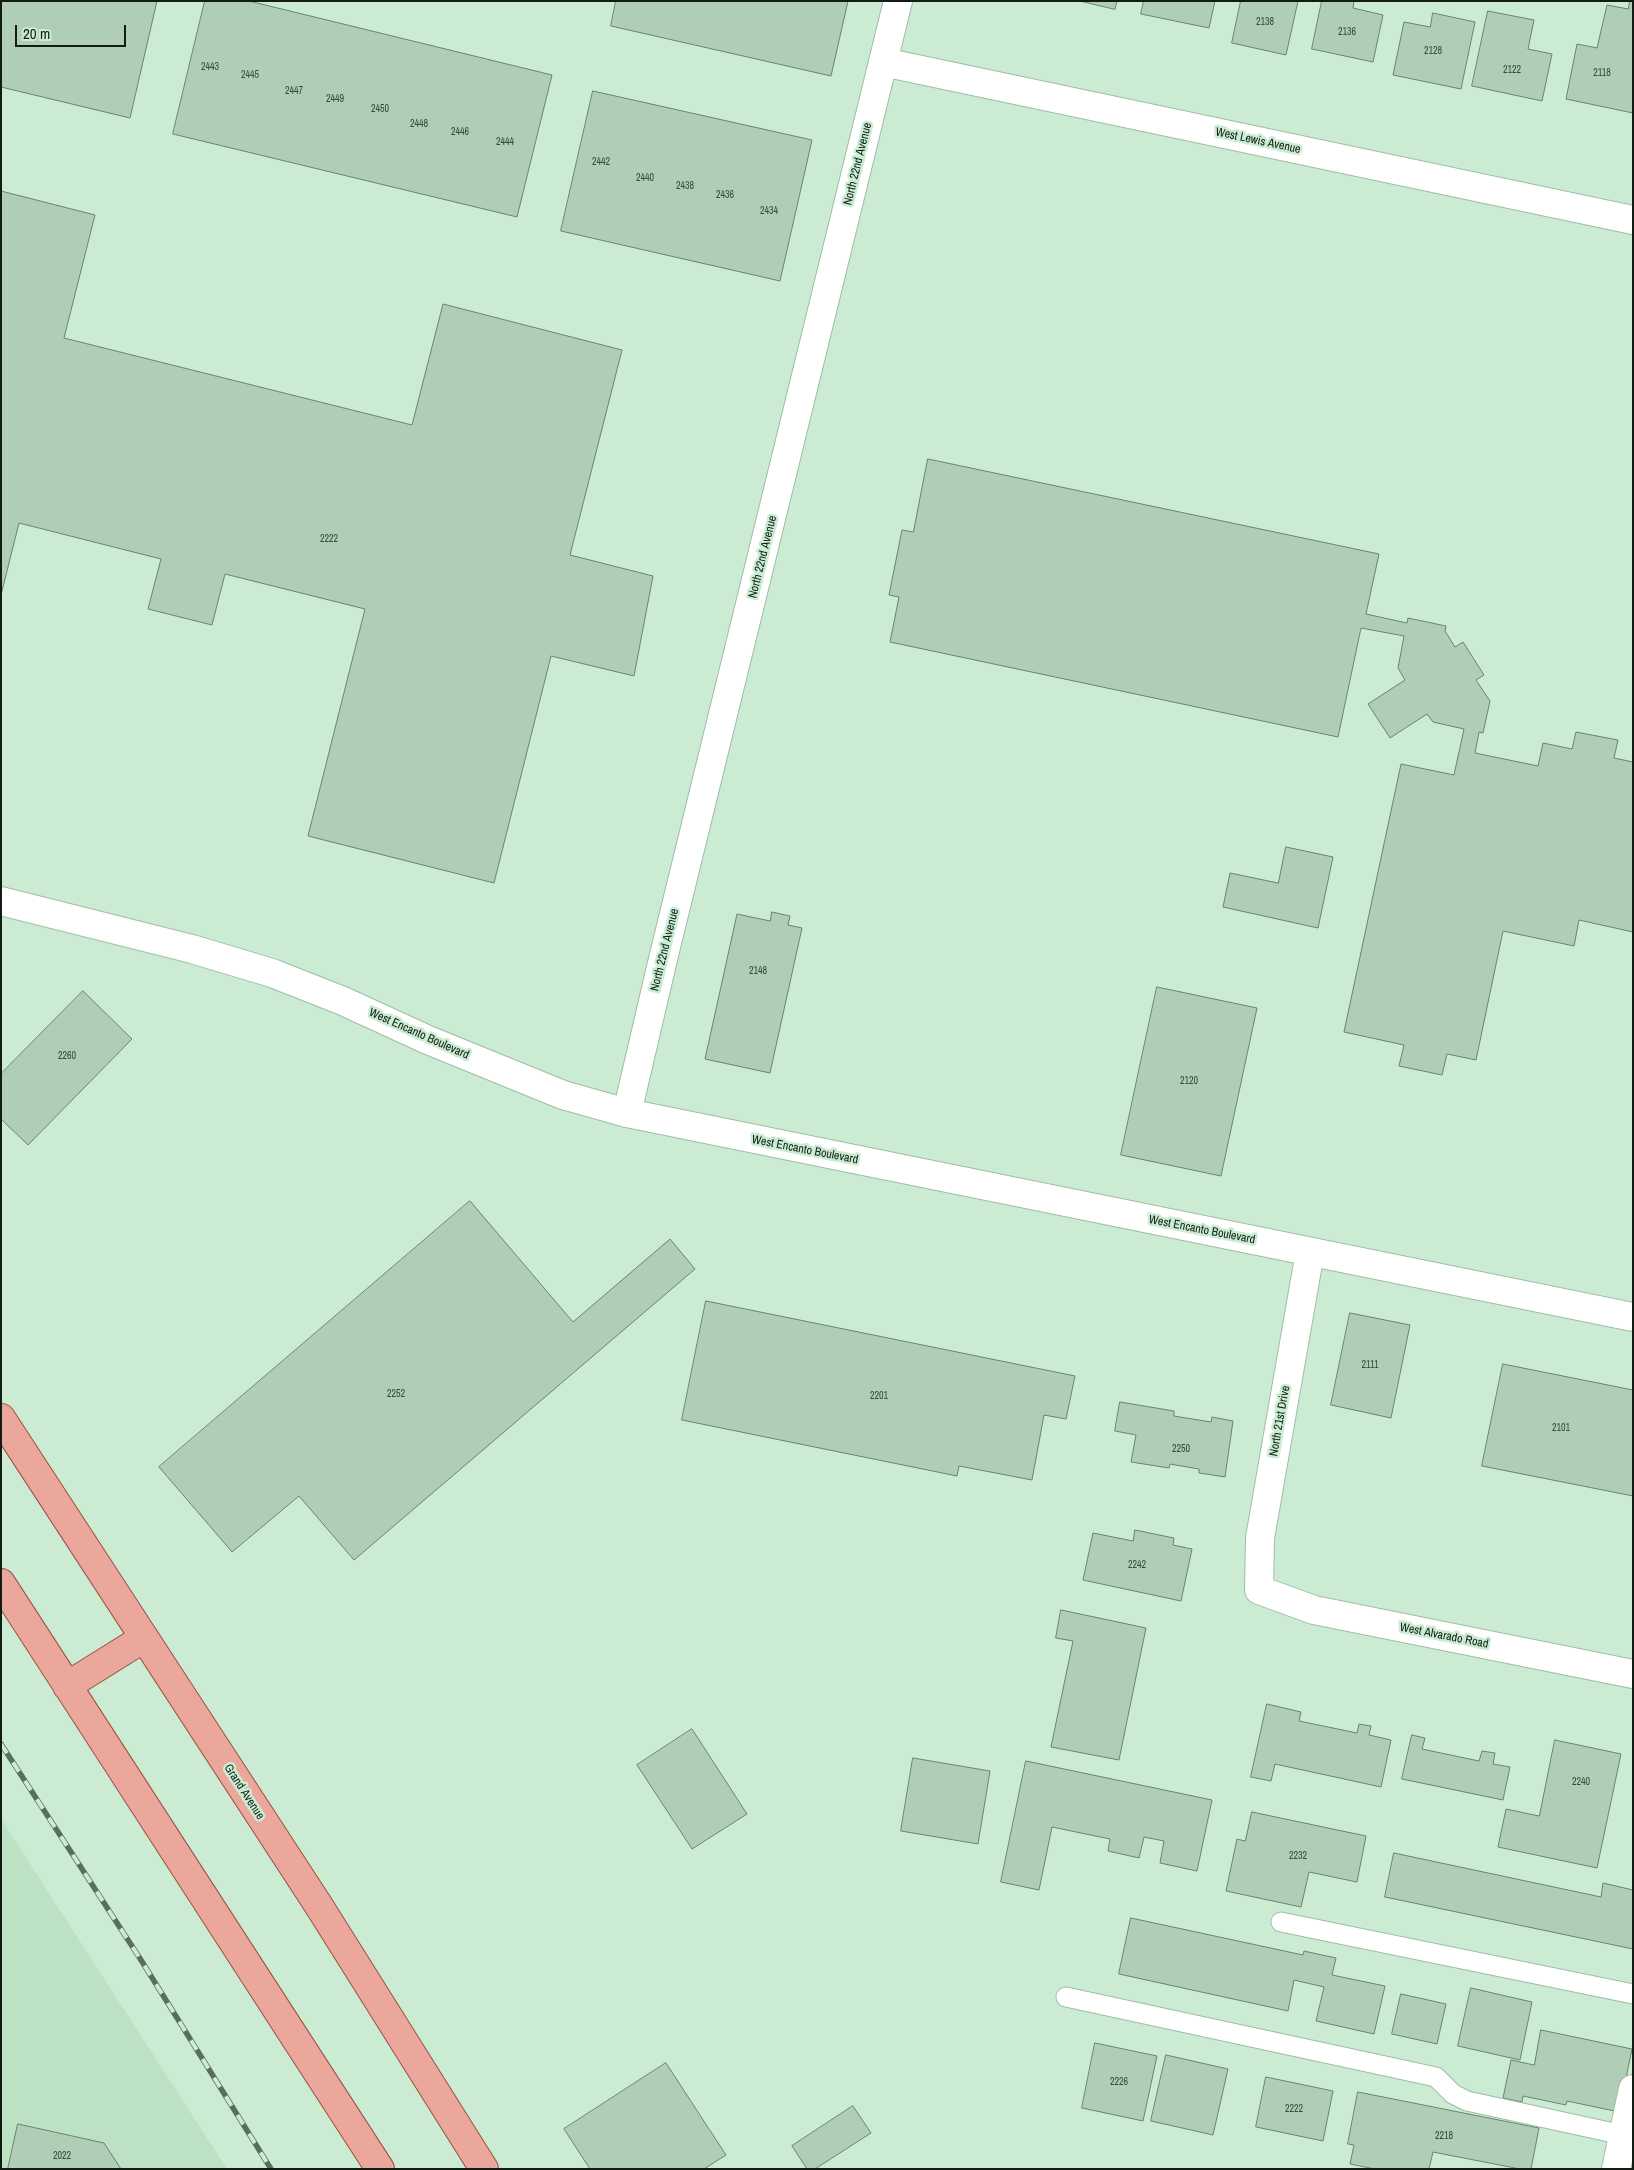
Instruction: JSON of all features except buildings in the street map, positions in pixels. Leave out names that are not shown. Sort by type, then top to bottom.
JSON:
[{"type":"main road","name":"Grand Avenue","points":[[1,1418],[319,1906],[484,2169]]},
{"type":"main road","points":[[1,1582],[380,2169]]},
{"type":"main road","points":[[67,1686],[144,1638]]},
{"type":"street","name":"North 22nd Avenue","points":[[627,1113],[898,1]]},
{"type":"street","name":"West Lewis Avenue","points":[[883,62],[1633,220]]},
{"type":"street","name":"West Encanto Boulevard","points":[[1,901],[192,948],[272,973],[343,1001],[428,1040],[563,1094],[627,1113],[1633,1317]]},
{"type":"street","name":"North 21st Drive","points":[[1259,1590],[1260,1538],[1310,1252]]},
{"type":"street","name":"West Alvarado Road","points":[[1259,1590],[1314,1610],[1633,1674]]},
{"type":"street","points":[[1616,2169],[1633,2089]]},
{"type":"lane","points":[[1281,1922],[1633,1994]]},
{"type":"lane","points":[[1066,1997],[1436,2077],[1453,2094],[1467,2101],[1623,2135]]},
{"type":"shaded area","points":[[1,1819],[227,2169],[1,2169]]},
{"type":"railway","points":[[1,1744],[141,1960],[271,2169]]}]
